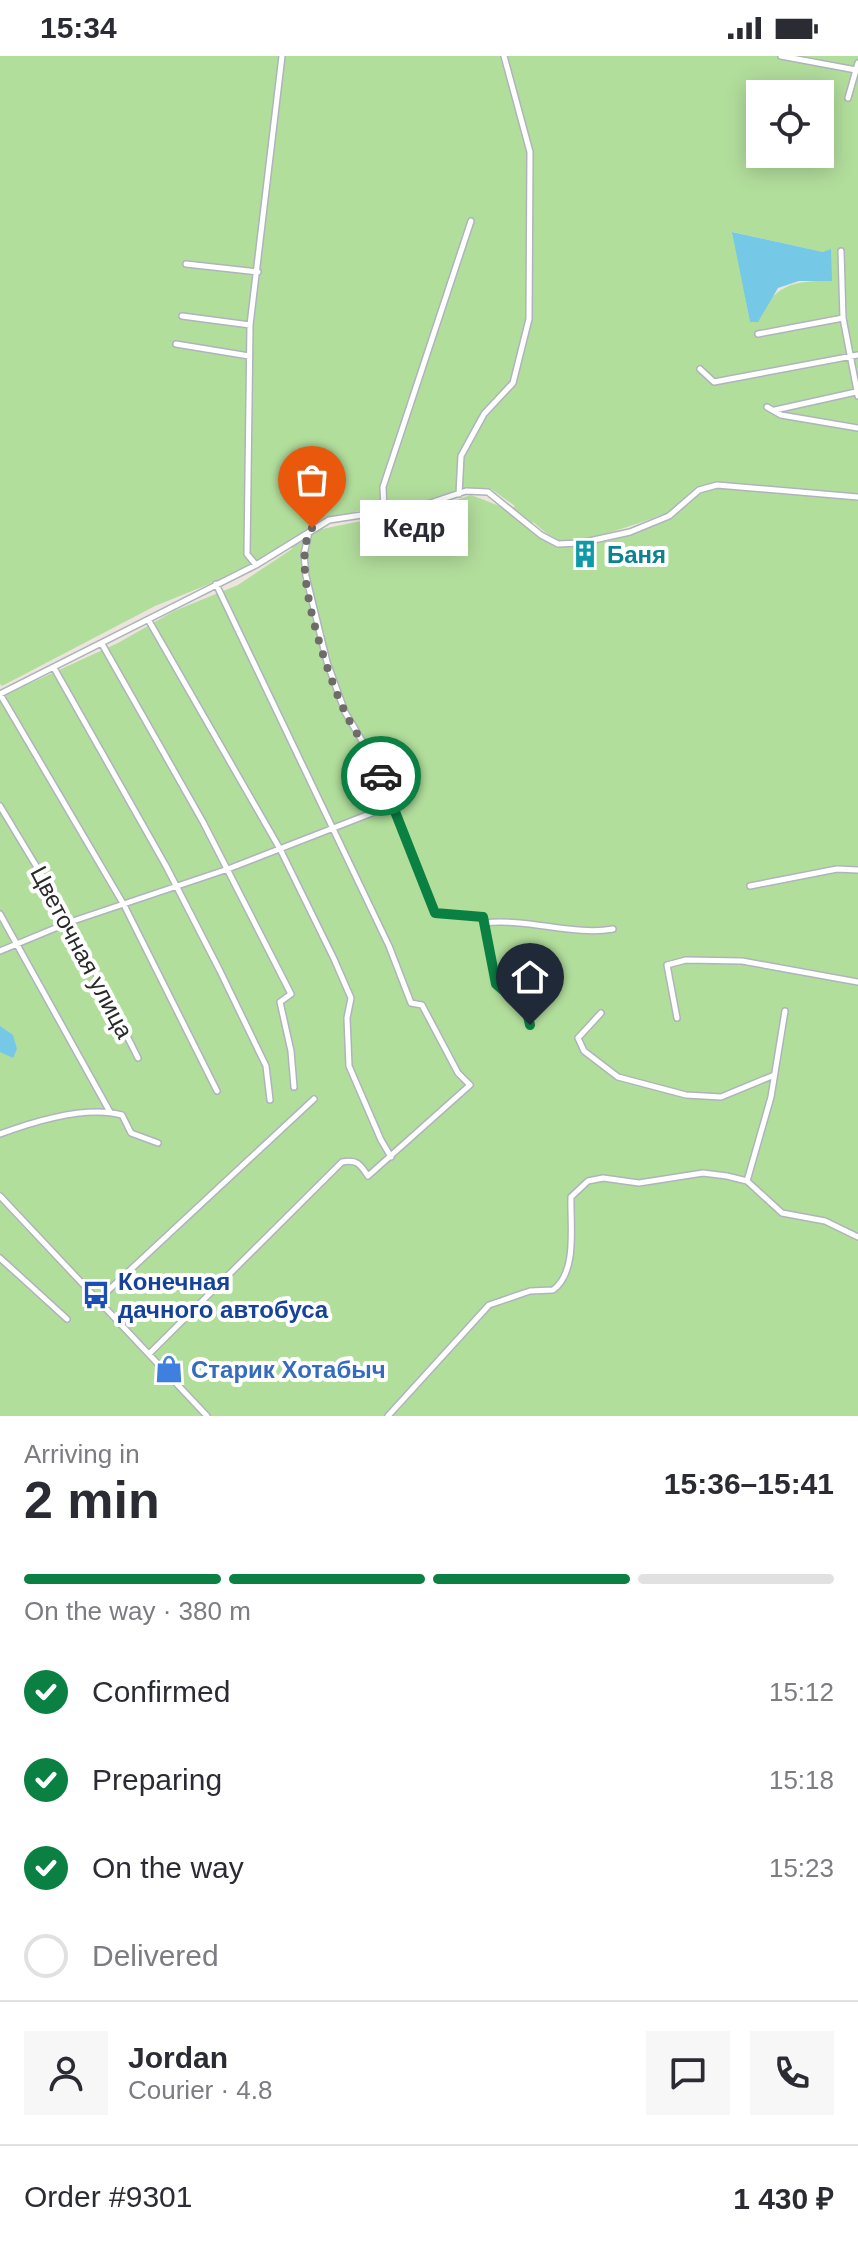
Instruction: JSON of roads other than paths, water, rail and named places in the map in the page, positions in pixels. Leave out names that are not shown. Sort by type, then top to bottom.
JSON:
[{"type":"street","points":[[256,565],[247,554],[250,325],[282,56]]},
{"type":"street","points":[[459,494],[461,456],[484,414],[513,383],[529,319],[530,152],[504,56]]},
{"type":"street","points":[[781,56],[857,67],[848,98]]},
{"type":"street","points":[[384,510],[383,487],[471,221]]},
{"type":"street","points":[[774,411],[857,394],[843,318],[841,251]]},
{"type":"street","points":[[186,264],[258,272]]},
{"type":"street","points":[[182,316],[250,325]]},
{"type":"street","points":[[758,334],[843,318]]},
{"type":"street","points":[[176,344],[249,356]]},
{"type":"street","points":[[700,369],[714,382],[858,355]]},
{"type":"street","points":[[767,407],[828,426],[858,428]]},
{"type":"street","points":[[217,1091],[124,905],[0,694],[149,621],[171,605],[256,565],[329,520],[421,506],[459,494],[488,492],[541,535],[558,544],[580,543],[630,532],[669,516],[699,490],[717,485],[858,497]]},
{"type":"street","points":[[309,531],[304,554],[306,576],[320,640],[345,712],[377,766],[390,806],[435,913],[483,917],[496,984],[527,1011],[530,1025]]},
{"type":"street","points":[[149,1354],[342,1162],[351,1160],[360,1163],[368,1176],[470,1085],[458,1073],[422,1005],[411,1003],[389,946],[216,584]]},
{"type":"street","points":[[149,621],[280,849],[351,998],[347,1018],[349,1066],[391,1157]]},
{"type":"street","points":[[102,644],[228,869],[291,994],[280,1002],[291,1051],[294,1087]]},
{"type":"street","points":[[54,668],[166,866],[266,1066],[270,1100]]},
{"type":"street","name":"Цветочная улица","points":[[0,806],[70,922],[138,1058]]},
{"type":"street","points":[[0,951],[70,922],[228,869],[390,806]]},
{"type":"street","points":[[750,886],[837,869],[858,870]]},
{"type":"street","points":[[0,914],[110,1112]]},
{"type":"street","points":[[484,923],[551,924],[594,933],[613,929]]},
{"type":"street","points":[[677,1018],[667,965],[686,960],[742,961],[858,982]]},
{"type":"street","points":[[747,1181],[771,1097],[785,1011]]},
{"type":"street","points":[[601,1013],[578,1038],[584,1051],[618,1077],[711,1098],[772,1076]]},
{"type":"street","points":[[99,1299],[314,1099]]},
{"type":"street","points":[[0,1134],[23,1126],[110,1112],[122,1115],[131,1133],[158,1143]]},
{"type":"street","points":[[388,1416],[489,1305],[509,1296],[553,1290],[558,1286],[568,1270],[571,1197],[576,1189],[603,1178],[639,1183],[703,1173],[747,1181],[782,1213],[825,1221],[858,1237]]},
{"type":"street","points":[[0,1196],[207,1416]]},
{"type":"street","points":[[0,1258],[67,1319]]},
{"type":"water","points":[[732,232],[823,252],[831,249],[832,281],[799,281],[778,288],[758,322],[750,322]]},
{"type":"water","points":[[0,1026],[13,1035],[17,1049],[13,1058],[0,1052]]},
{"type":"place","name":"Кедр","points":[[312,528]]},
{"type":"place","name":"Баня","points":[[585,554]]},
{"type":"place","name":"Конечная дачного автобуса","points":[[96,1295]]},
{"type":"place","name":"Старик Хотабыч","points":[[169,1369]]}]
